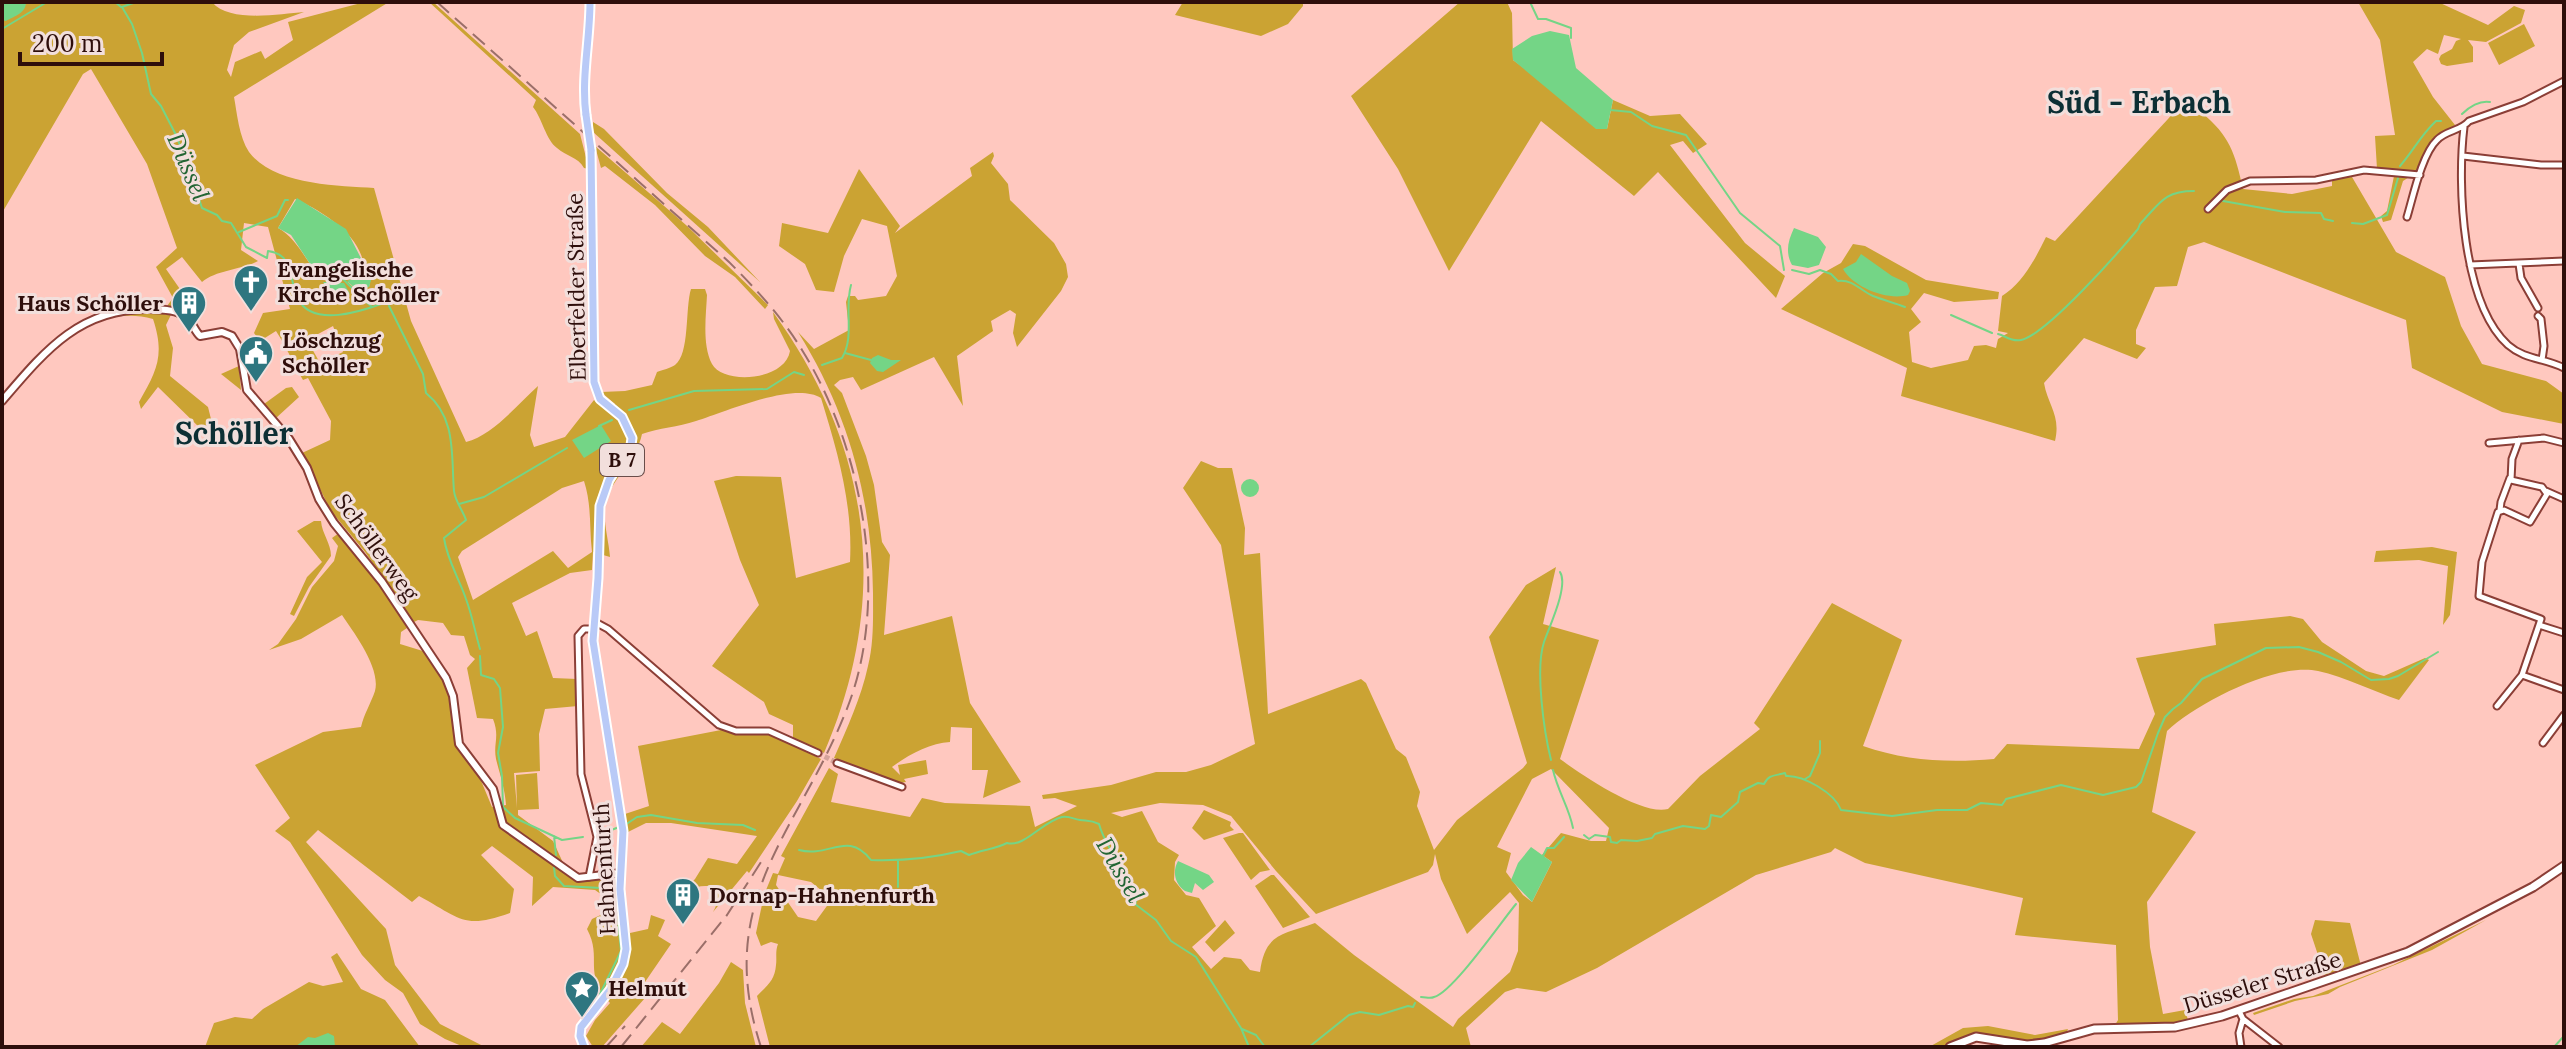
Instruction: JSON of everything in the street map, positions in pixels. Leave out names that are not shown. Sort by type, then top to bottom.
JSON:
[{"type":"main road","name":"Elberfelder Straße","points":[[590,2],[584,93],[591,150],[594,382],[600,399],[622,417],[632,438],[631,445],[609,480],[600,506],[595,626]]},
{"type":"main road","name":"Hahnenfurth","points":[[584,1047],[581,1027],[610,990],[626,954],[621,873],[622,819],[594,655],[595,626]]},
{"type":"main road","name":"Düsseler Straße","points":[[1950,1047],[1976,1037],[2027,1045],[2094,1029],[2175,1027],[2241,1015],[2408,952],[2533,887],[2564,866]]},
{"type":"street","points":[[2407,217],[2434,142],[2445,133],[2464,127],[2469,121],[2523,102],[2564,81]]},
{"type":"street","points":[[2464,127],[2462,215],[2470,265],[2478,289],[2497,332],[2519,353],[2564,368]]},
{"type":"street","points":[[2463,156],[2564,165]]},
{"type":"street","points":[[2208,209],[2227,190],[2250,181],[2316,180],[2364,170],[2420,175]]},
{"type":"street","points":[[2470,265],[2564,261]]},
{"type":"street","points":[[2519,264],[2521,278],[2538,308]]},
{"type":"street","name":"Schöllerweg","points":[[2,401],[43,354],[81,325],[110,312],[152,309],[177,313],[187,317],[201,336],[219,332],[232,336],[239,345],[247,390],[289,439],[334,523],[382,582],[446,678],[453,696],[459,744],[493,789],[503,825],[578,878],[589,877]]},
{"type":"street","points":[[2538,316],[2544,346],[2542,360]]},
{"type":"street","points":[[2489,443],[2544,438],[2564,443]]},
{"type":"street","points":[[2497,706],[2522,675],[2541,619],[2479,596],[2482,562],[2511,478],[2512,459],[2519,440]]},
{"type":"street","points":[[2511,478],[2513,482],[2539,486],[2564,499]]},
{"type":"street","points":[[2500,511],[2530,522],[2546,497],[2546,491]]},
{"type":"street","points":[[2539,625],[2564,633]]},
{"type":"street","points":[[621,873],[589,877],[597,837],[581,774],[578,636],[584,629],[595,626],[608,629],[719,725],[736,731],[769,731],[818,753]]},
{"type":"street","points":[[2522,675],[2564,690]]},
{"type":"street","points":[[2543,743],[2564,715]]},
{"type":"street","points":[[2556,726],[2564,732]]},
{"type":"street","points":[[837,763],[902,787]]},
{"type":"street","points":[[2241,1015],[2241,1047]]},
{"type":"street","points":[[2241,1015],[2279,1047]]},
{"type":"shaded area","points":[[2,2],[212,2],[220,9],[242,15],[304,12],[249,32],[234,45],[227,70],[231,77],[235,62],[261,51],[265,59],[293,40],[288,22],[365,2],[389,2],[234,97],[237,117],[249,152],[274,171],[307,182],[374,188],[411,321],[466,442],[495,426],[538,386],[530,435],[534,447],[565,437],[594,400],[609,412],[615,404],[601,392],[652,385],[657,372],[673,366],[680,359],[691,289],[705,289],[707,295],[706,339],[712,364],[718,371],[740,377],[766,374],[786,361],[790,351],[773,312],[806,364],[832,416],[850,470],[861,525],[863,581],[858,638],[845,695],[824,753],[812,747],[813,755],[821,759],[749,873],[747,871],[713,912],[716,898],[708,886],[694,888],[678,902],[675,900],[695,879],[708,858],[737,864],[757,836],[671,823],[646,823],[628,832],[625,814],[649,806],[638,746],[721,730],[793,737],[793,725],[769,714],[764,702],[712,666],[759,605],[740,560],[714,481],[736,476],[781,477],[796,578],[850,562],[847,500],[821,398],[809,394],[777,395],[689,423],[642,434],[605,507],[610,557],[593,552],[592,570],[570,573],[512,603],[526,636],[537,631],[553,678],[577,679],[578,706],[545,709],[539,734],[540,771],[514,773],[517,808],[516,775],[537,773],[539,809],[518,810],[518,815],[553,841],[565,867],[582,879],[619,875],[620,907],[630,933],[648,929],[651,915],[665,920],[658,936],[671,944],[645,982],[652,990],[602,1047],[593,1047],[586,1036],[610,1003],[597,983],[587,929],[592,919],[607,912],[605,897],[595,890],[553,887],[532,906],[533,877],[492,846],[481,855],[514,889],[510,913],[471,921],[453,916],[419,896],[412,902],[318,830],[306,842],[386,929],[395,965],[440,1024],[485,1047],[464,1047],[420,1024],[403,993],[385,980],[362,955],[290,842],[275,831],[290,818],[255,765],[323,732],[361,727],[375,691],[376,682],[370,662],[342,615],[301,639],[269,650],[278,644],[296,619],[312,587],[334,561],[338,546],[332,538],[339,533],[410,626],[401,632],[400,644],[426,652],[447,682],[458,745],[477,771],[492,807],[506,805],[496,759],[495,725],[493,719],[477,718],[467,668],[475,659],[470,655],[464,636],[451,635],[443,623],[414,622],[365,552],[331,511],[302,453],[330,440],[331,421],[308,378],[303,380],[276,331],[260,341],[254,333],[263,313],[290,309],[268,227],[244,223],[241,250],[258,261],[251,264],[214,275],[202,282],[182,257],[166,269],[182,292],[166,325],[173,348],[170,376],[208,407],[211,419],[203,431],[158,387],[141,409],[139,402],[155,372],[159,353],[153,319],[132,316],[112,318],[73,333],[102,317],[140,311],[143,305],[167,306],[173,298],[156,267],[177,248],[147,164],[91,69],[83,74],[2,213]],"holes":[[[295,199],[306,204],[351,237],[363,260],[363,272],[339,281],[322,280],[296,245],[278,228]],[[366,273],[371,277],[369,287],[357,291],[348,282]],[[333,326],[343,352],[320,363],[307,340]],[[584,481],[592,552],[568,568],[553,551],[473,600],[458,557],[462,551],[562,488]]]},
{"type":"shaded area","points":[[26,2],[26,6],[6,21],[2,20],[2,4]]},
{"type":"shaded area","points":[[429,2],[433,2],[580,134],[589,169],[553,144],[533,107],[536,100]]},
{"type":"shaded area","points":[[1183,2],[1303,2],[1303,6],[1288,24],[1261,36],[1175,15]]},
{"type":"shaded area","points":[[1460,2],[1507,2],[1512,13],[1513,60],[1607,129],[1613,100],[1650,116],[1680,114],[1707,144],[1693,153],[1683,141],[1670,145],[1745,243],[1785,276],[1776,298],[1658,172],[1634,196],[1541,121],[1449,271],[1398,169],[1351,96]]},
{"type":"shaded area","points":[[2358,2],[2438,2],[2488,25],[2514,6],[2525,10],[2521,23],[2486,42],[2468,40],[2473,47],[2473,62],[2441,64],[2441,55],[2461,39],[2444,35],[2438,54],[2427,49],[2413,62],[2433,97],[2455,125],[2434,138],[2420,170],[2403,181],[2391,220],[2383,222],[2381,216],[2387,211],[2395,171],[2377,169],[2375,136],[2395,135],[2380,40]]},
{"type":"shaded area","points":[[2524,24],[2535,46],[2499,65],[2488,43]]},
{"type":"shaded area","points":[[1550,31],[1569,35],[1576,68],[1613,100],[1607,129],[1596,129],[1513,60],[1512,49],[1532,36]]},
{"type":"shaded area","points":[[2174,96],[2192,104],[2225,137],[2234,155],[2243,189],[2292,194],[2332,186],[2332,179],[2352,177],[2396,252],[2445,277],[2461,326],[2482,364],[2546,381],[2564,394],[2564,424],[2502,412],[2412,368],[2406,320],[2204,242],[2188,247],[2177,286],[2155,287],[2136,330],[2136,344],[2146,348],[2137,359],[2084,338],[2044,383],[2055,417],[2055,441],[1901,396],[1907,368],[1781,309],[1823,273],[1841,263],[1853,244],[1865,246],[1926,280],[1999,292],[1998,299],[1954,302],[1924,293],[1911,309],[1921,322],[1909,332],[1912,362],[1931,368],[1968,360],[1974,346],[1996,348],[1998,339],[2008,333],[1998,331],[2002,296],[2022,277],[2046,237],[2055,241],[2168,119],[2174,112]]},
{"type":"shaded area","points":[[593,122],[604,129],[667,193],[708,227],[760,282],[593,132]]},
{"type":"shaded area","points":[[595,146],[686,225],[768,305],[765,309],[735,277],[705,256],[655,205],[605,166],[601,168]]},
{"type":"shaded area","points":[[993,152],[991,163],[1008,184],[1010,200],[1054,243],[1066,264],[1068,277],[1061,291],[1017,347],[1013,333],[1016,314],[1010,310],[991,321],[993,331],[957,356],[963,406],[934,357],[861,390],[853,377],[834,385],[842,393],[866,456],[874,485],[882,542],[890,555],[884,635],[952,616],[970,703],[1021,782],[983,798],[988,770],[972,770],[972,728],[951,727],[950,742],[920,750],[892,767],[900,775],[898,765],[926,760],[928,774],[904,779],[906,782],[900,783],[834,758],[858,701],[870,657],[872,558],[854,457],[831,393],[798,332],[814,349],[849,330],[848,296],[855,296],[858,300],[886,296],[897,276],[887,226],[862,219],[844,256],[834,292],[816,290],[805,264],[779,246],[782,223],[828,233],[859,169],[900,226],[895,233],[972,176],[970,168]]},
{"type":"shaded area","points":[[297,198],[346,229],[365,266],[363,272],[334,281],[318,276],[291,235],[278,228]]},
{"type":"shaded area","points":[[1794,228],[1818,237],[1826,247],[1819,265],[1808,268],[1792,265],[1788,246]]},
{"type":"shaded area","points":[[1861,254],[1907,283],[1908,295],[1881,294],[1854,282],[1843,269],[1856,262]]},
{"type":"shaded area","points":[[366,273],[372,277],[369,287],[359,288],[358,291],[347,281]]},
{"type":"shaded area","points":[[323,282],[344,283],[350,294],[332,296]]},
{"type":"shaded area","points":[[878,355],[901,360],[883,372],[877,371],[870,363]]},
{"type":"shaded area","points":[[239,366],[241,390],[221,374]]},
{"type":"shaded area","points":[[292,387],[299,397],[276,418],[264,404]]},
{"type":"shaded area","points":[[601,425],[611,441],[584,458],[572,440]]},
{"type":"shaded area","points":[[1201,461],[1218,468],[1232,468],[1245,528],[1244,555],[1260,553],[1268,714],[1361,679],[1366,683],[1396,749],[1406,757],[1420,792],[1417,806],[1434,850],[1457,820],[1527,763],[1489,637],[1526,585],[1556,567],[1543,624],[1599,640],[1560,759],[1612,793],[1657,810],[1668,809],[1700,776],[1760,729],[1754,723],[1832,603],[1902,640],[1863,746],[1928,760],[1994,759],[2007,744],[2139,749],[2155,714],[2136,658],[2216,645],[2214,624],[2290,616],[2303,619],[2322,642],[2366,671],[2384,676],[2425,658],[2429,660],[2399,700],[2349,680],[2318,671],[2301,670],[2238,687],[2197,709],[2167,731],[2152,812],[2196,832],[2147,902],[2150,947],[2163,1014],[2185,1010],[2188,1020],[2159,1025],[2115,1025],[2118,1020],[2116,945],[2015,935],[2023,898],[1865,863],[1835,848],[1831,852],[1756,875],[1597,968],[1546,992],[1517,988],[1505,992],[1466,1028],[1471,1047],[770,1047],[757,996],[774,975],[778,944],[771,942],[761,946],[756,933],[764,895],[773,873],[778,874],[785,858],[781,856],[829,768],[838,774],[831,802],[910,817],[922,798],[945,803],[1030,806],[1035,827],[1077,806],[1055,798],[1043,799],[1042,795],[1111,785],[1156,772],[1186,772],[1211,765],[1255,744],[1221,545],[1183,488]],"holes":[[[1551,769],[1609,828],[1606,841],[1591,841],[1561,833],[1542,855],[1552,862],[1532,902],[1506,872],[1511,853],[1497,847],[1532,779]],[[1160,803],[1203,805],[1231,816],[1316,914],[1428,872],[1435,854],[1441,879],[1467,934],[1510,892],[1519,903],[1518,951],[1510,972],[1453,1027],[1315,923],[1277,937],[1266,950],[1260,972],[1250,970],[1241,959],[1224,957],[1211,969],[1192,947],[1216,926],[1199,898],[1186,895],[1174,880],[1175,862],[1179,855],[1158,842],[1142,811],[1122,817],[1111,813]],[[778,875],[811,882],[832,899],[816,921],[798,917],[776,885]]]},
{"type":"shaded area","points":[[1246,479],[1254,479],[1259,488],[1257,495],[1246,497],[1241,492],[1241,484]]},
{"type":"shaded area","points":[[314,521],[321,521],[331,556],[309,587],[294,616],[290,614],[307,577],[322,562],[297,531]]},
{"type":"shaded area","points":[[2432,547],[2457,552],[2450,615],[2443,625],[2448,566],[2419,560],[2374,562],[2376,551]]},
{"type":"shaded area","points":[[1204,810],[1231,822],[1234,830],[1204,840],[1192,828]]},
{"type":"shaded area","points":[[1243,833],[1270,870],[1260,872],[1251,880],[1223,838]]},
{"type":"shaded area","points":[[1531,847],[1552,862],[1532,902],[1511,880],[1518,863]]},
{"type":"shaded area","points":[[1178,861],[1209,875],[1214,882],[1203,890],[1195,883],[1192,893],[1185,891],[1176,878]]},
{"type":"shaded area","points":[[1271,875],[1310,917],[1283,928],[1255,886]]},
{"type":"shaded area","points":[[1225,920],[1235,933],[1214,952],[1205,942]]},
{"type":"shaded area","points":[[2315,920],[2350,923],[2361,966],[2325,976],[2311,934]]},
{"type":"shaded area","points":[[2486,920],[2432,950],[2328,994],[2253,1013],[2294,999],[2313,996],[2393,965]]},
{"type":"shaded area","points":[[337,953],[361,989],[385,1000],[420,1047],[205,1047],[214,1023],[235,1017],[252,1019],[309,982],[323,986],[343,982],[331,957]]},
{"type":"shaded area","points":[[731,962],[743,970],[745,1003],[756,1047],[641,1047],[662,1022],[680,1034]]},
{"type":"shaded area","points":[[1988,1026],[2035,1035],[2068,1029],[2066,1034],[2035,1041],[1979,1034],[1967,1036],[1946,1047],[1929,1047],[1963,1028]]},
{"type":"shaded area","points":[[328,1033],[334,1036],[335,1047],[295,1047],[308,1037]]},
{"type":"waterway","points":[[2,29],[47,2]]},
{"type":"waterway","points":[[115,2],[121,7]]},
{"type":"waterway","name":"Düssel","points":[[136,2],[122,7],[142,53],[151,94],[176,135],[189,169],[188,180],[202,208],[231,223],[246,247],[267,258],[268,251],[283,258],[290,269],[298,299],[305,308],[315,313],[338,315],[384,303]]},
{"type":"waterway","points":[[1530,2],[1538,19],[1571,28],[1571,38]]},
{"type":"waterway","points":[[2462,114],[2475,105],[2490,102]]},
{"type":"waterway","points":[[1610,110],[1631,112],[1652,126],[1686,135],[1740,213],[1780,246],[1784,270]]},
{"type":"waterway","points":[[2400,166],[2430,127],[2441,121]]},
{"type":"waterway","points":[[2352,223],[2363,224],[2387,215],[2398,178]]},
{"type":"waterway","points":[[1998,334],[2011,340],[2032,335],[2082,291],[2163,200],[2176,193],[2194,191]]},
{"type":"waterway","points":[[239,232],[277,216],[285,200],[288,200]]},
{"type":"waterway","points":[[2223,201],[2285,212],[2321,213],[2324,219],[2333,221]]},
{"type":"waterway","points":[[1792,270],[1809,274],[1820,270],[1838,281],[1848,282],[1873,296],[1905,307]]},
{"type":"waterway","points":[[342,278],[361,297]]},
{"type":"waterway","points":[[822,365],[842,358],[846,350],[851,285]]},
{"type":"waterway","points":[[364,300],[371,306]]},
{"type":"waterway","name":"Düssel","points":[[389,306],[423,374],[426,393],[436,403],[448,426],[455,495],[466,520],[444,538],[480,649]]},
{"type":"waterway","points":[[1951,315],[1992,333]]},
{"type":"waterway","points":[[845,353],[871,360]]},
{"type":"waterway","points":[[629,410],[694,391],[767,389],[794,372],[804,375]]},
{"type":"waterway","points":[[599,426],[612,420]]},
{"type":"waterway","points":[[459,504],[484,497],[567,448]]},
{"type":"waterway","points":[[1551,760],[1543,717],[1540,668],[1544,642],[1562,587],[1560,572]]},
{"type":"waterway","points":[[1584,835],[1589,839],[1595,835],[1610,837],[1611,842],[1617,843],[1621,840],[1652,838],[1655,834],[1683,826],[1705,829],[1709,826],[1711,815],[1721,817],[1738,802],[1740,792],[1785,773],[1786,776],[1801,778],[1818,786],[1832,797],[1841,810],[1892,816],[1967,810],[1981,803],[2002,805],[2006,799],[2061,785],[2103,795],[2136,787],[2141,782],[2165,717],[2202,679],[2266,648],[2299,647],[2318,652],[2371,680],[2398,676],[2438,652]]},
{"type":"waterway","name":"Düssel","points":[[480,656],[481,675],[494,679],[500,688],[503,727],[498,753],[503,807],[515,818],[562,840],[583,837]]},
{"type":"waterway","points":[[1805,779],[1810,776],[1820,753],[1820,741]]},
{"type":"waterway","points":[[1553,770],[1573,828]]},
{"type":"waterway","name":"Düssel","points":[[625,825],[637,817],[651,815],[697,823],[743,825],[755,830]]},
{"type":"waterway","name":"Düssel","points":[[799,850],[854,847],[871,860],[939,856],[961,851],[969,855],[1020,842],[1062,817],[1099,824],[1122,880],[1137,898],[1135,904],[1156,920],[1171,941],[1196,957],[1241,1028],[1249,1047]]},
{"type":"waterway","name":"Düssel","points":[[609,831],[619,827]]},
{"type":"waterway","points":[[554,836],[556,855]]},
{"type":"waterway","points":[[1542,858],[1547,848],[1554,848],[1564,837]]},
{"type":"waterway","points":[[898,861],[898,887]]},
{"type":"waterway","points":[[554,867],[555,876],[564,886],[601,888],[610,913],[618,921],[621,951],[600,994]]},
{"type":"waterway","points":[[1421,997],[1434,997],[1453,983],[1516,904]]},
{"type":"waterway","points":[[1309,1047],[1349,1015],[1360,1012],[1379,1015],[1413,1007],[1415,1003]]},
{"type":"waterway","points":[[1242,1029],[1256,1035],[1265,1047]]},
{"type":"waterway","points":[[2554,1047],[2564,1036]]},
{"type":"tunnel","points":[[818,753],[837,763]]},
{"type":"railway","points":[[437,2],[749,282],[802,350],[841,432],[864,524],[868,571],[867,618],[861,663],[848,706],[768,868],[754,907],[747,948],[749,995],[761,1047]]},
{"type":"railway","points":[[621,1047],[727,915],[761,862]]},
{"type":"railway","points":[[606,1047],[625,1026]]},
{"type":"place","name":"Evangelische Kirche Schöller","points":[[251,313]]},
{"type":"place","name":"Haus Schöller","points":[[189,334]]},
{"type":"place","name":"Löschzug Schöller","points":[[256,384]]},
{"type":"place","name":"Dornap-Hahnenfurth","points":[[683,926]]},
{"type":"place","name":"Helmut","points":[[582,1019]]},
{"type":"district","name":"Süd - Erbach","points":[[2139,103]]},
{"type":"district","name":"Schöller","points":[[234,434]]}]
